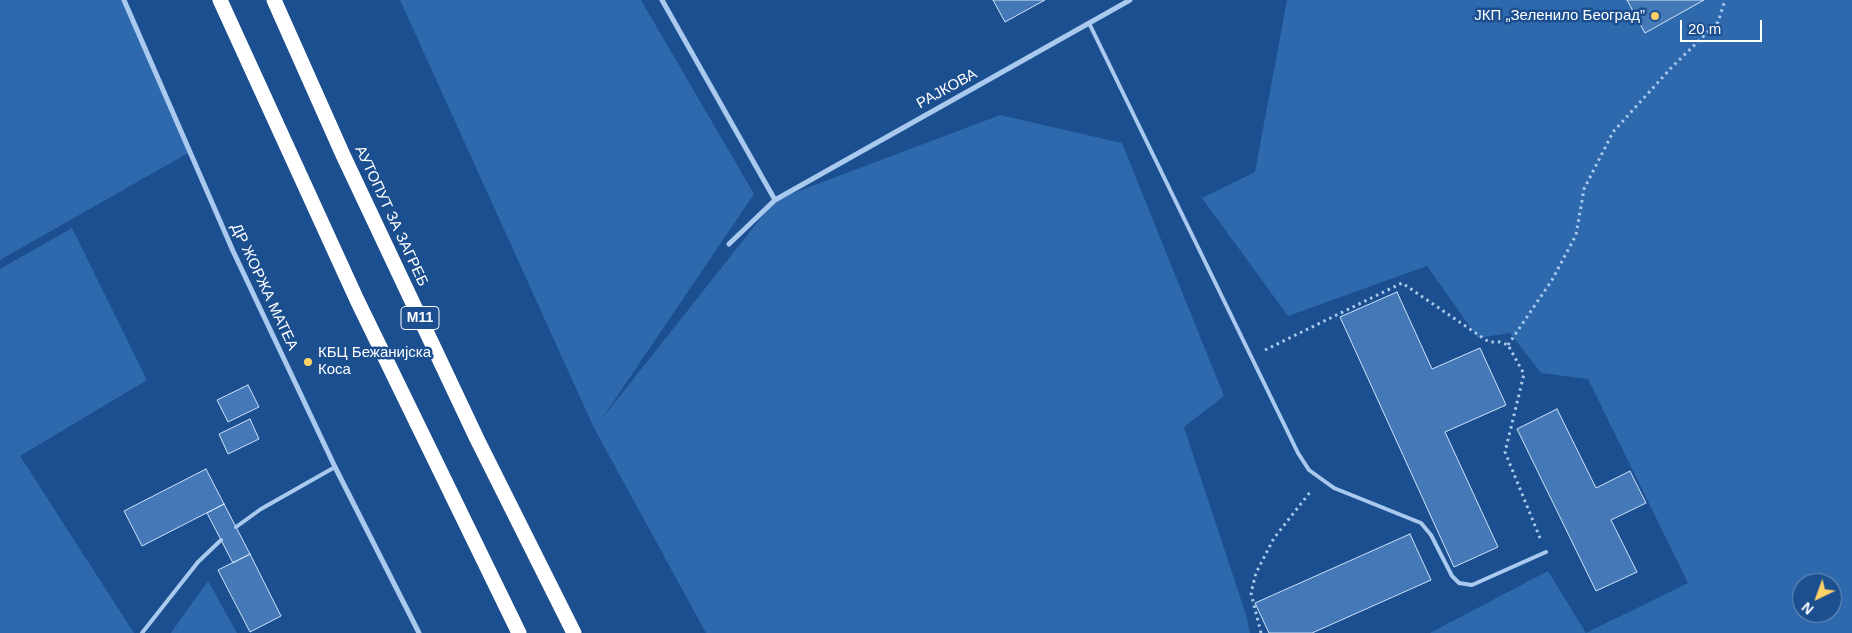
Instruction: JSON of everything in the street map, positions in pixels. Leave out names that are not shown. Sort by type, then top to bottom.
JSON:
[{"type":"highway","points":[[220,0],[357,300],[519,633]]},
{"type":"highway","name":"АУТОПУТ ЗА ЗАГРЕБ","points":[[274,0],[343,155],[473,430],[574,633]]},
{"type":"street","name":"ДР ЖОРЖА МАТЕА","points":[[124,0],[233,251],[335,467],[419,633]]},
{"type":"street","points":[[662,0],[775,200]]},
{"type":"street","name":"РАЈКОВА","points":[[729,244],[775,200],[1126,1]]},
{"type":"lane","points":[[1089,23],[1298,453],[1309,470],[1334,488],[1421,523],[1431,534],[1452,576],[1459,583],[1472,585],[1546,552]]},
{"type":"lane","points":[[236,527],[261,509],[335,467]]},
{"type":"lane","points":[[142,633],[198,562],[221,540]]},
{"type":"path","points":[[1508,345],[1552,280],[1576,235],[1584,189],[1613,132],[1671,68],[1718,22],[1725,0]]},
{"type":"path","points":[[1251,356],[1402,283],[1489,342],[1500,342],[1508,345],[1524,374],[1505,452],[1546,552]]},
{"type":"path","points":[[1262,633],[1251,593],[1256,573],[1274,538],[1320,479]]},
{"type":"shaded area","points":[[0,0],[124,0],[190,152],[0,260]]},
{"type":"shaded area","points":[[400,0],[641,0],[754,194],[601,420],[775,200],[1000,115],[1122,143],[1224,396],[1184,427],[1246,615],[1250,633],[706,633],[594,428]]},
{"type":"shaded area","points":[[1287,0],[1852,0],[1852,633],[1586,633],[1688,583],[1588,379],[1541,373],[1510,333],[1478,338],[1427,266],[1288,316],[1202,198],[1255,172]]},
{"type":"shaded area","points":[[72,228],[147,380],[20,456],[134,633],[0,633],[0,269]]},
{"type":"shaded area","points":[[1548,571],[1586,633],[1430,633]]},
{"type":"shaded area","points":[[208,581],[237,633],[171,633]]},
{"type":"building","points":[[993,0],[1045,0],[1005,22]]},
{"type":"building","name":"ЈКП „Зеленило Београд”","points":[[1627,0],[1704,0],[1645,33]]},
{"type":"building","points":[[1397,292],[1432,369],[1480,348],[1506,405],[1445,432],[1498,547],[1454,567],[1340,317]]},
{"type":"building","points":[[248,385],[259,407],[228,422],[217,400]]},
{"type":"building","points":[[1557,409],[1596,488],[1630,471],[1646,503],[1611,520],[1637,572],[1596,591],[1517,429]]},
{"type":"building","points":[[250,419],[259,439],[228,454],[219,434]]},
{"type":"building","points":[[206,469],[224,504],[142,546],[124,511]]},
{"type":"building","points":[[224,504],[250,554],[233,563],[207,513]]},
{"type":"building","points":[[1410,534],[1431,580],[1312,633],[1269,633],[1255,603]]},
{"type":"building","points":[[250,554],[281,616],[250,632],[218,570]]},
{"type":"place","name":"ЈКП „Зеленило Београд”","points":[[1655,16]]},
{"type":"place","name":"КБЦ Бежанијска Коса","points":[[308,362]]}]
